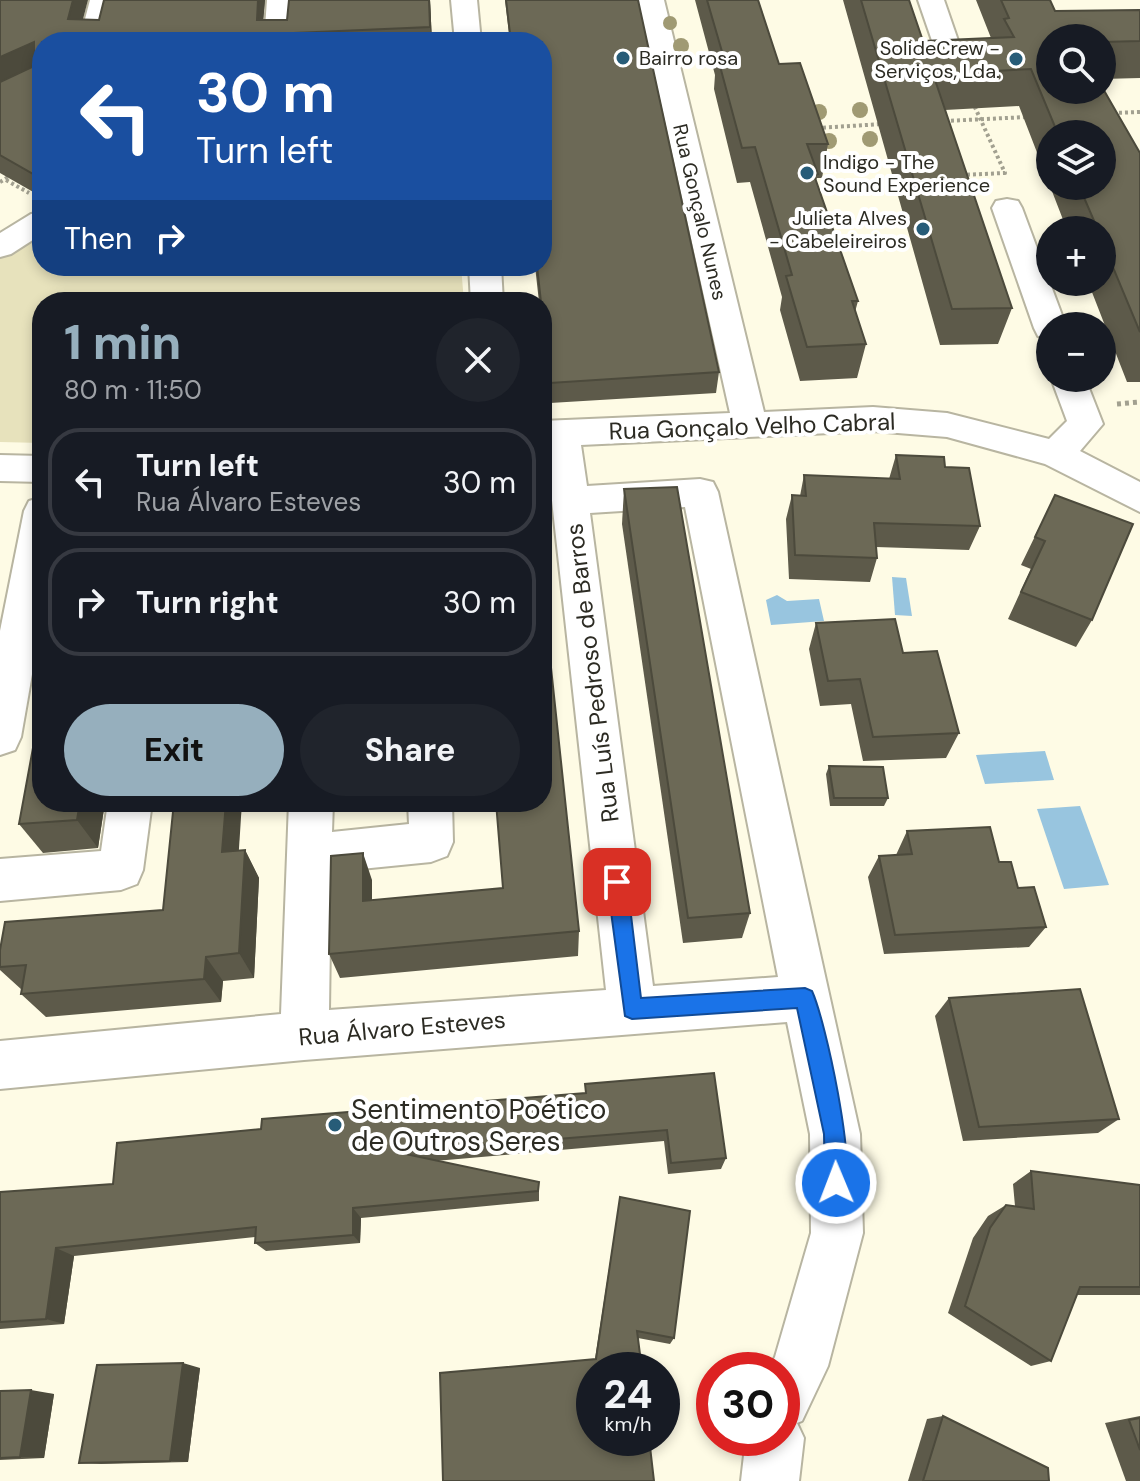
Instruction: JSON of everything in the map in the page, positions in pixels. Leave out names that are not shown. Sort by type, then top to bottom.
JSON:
[{"type":"street","points":[[95,32],[103,0]]},
{"type":"street","points":[[278,32],[280,0]]},
{"type":"street","points":[[464,0],[467,32]]},
{"type":"street","name":"Rua Gonçalo Nunes","points":[[651,0],[751,424]]},
{"type":"street","points":[[931,0],[951,58]]},
{"type":"street","points":[[1007,208],[1044,312]]},
{"type":"street","points":[[0,247],[32,211]]},
{"type":"street","points":[[1056,454],[1085,424],[1073,392]]},
{"type":"street","name":"Rua Gonçalo Velho Cabral","points":[[552,433],[873,419],[947,425],[1056,454],[1140,498]]},
{"type":"street","name":"Rua Luís Pedroso de Barros","points":[[552,433],[571,501],[632,1009]]},
{"type":"street","points":[[0,468],[32,469]]},
{"type":"street","points":[[571,501],[700,492],[835,1134],[837,1233],[800,1366]]},
{"type":"street","points":[[0,737],[32,565]]},
{"type":"street","points":[[0,880],[121,870],[129,812]]},
{"type":"street","points":[[304,1036],[311,812]]},
{"type":"street","points":[[309,854],[431,842],[430,812]]},
{"type":"street","name":"Rua Álvaro Esteves","points":[[0,1065],[304,1036],[805,998]]},
{"type":"street","points":[[770,1481],[773,1456]]},
{"type":"path","points":[[951,58],[1005,173],[955,175],[959,187]]},
{"type":"path","points":[[1112,120],[1108,113],[1140,112]]},
{"type":"path","points":[[940,121],[1031,117]]},
{"type":"path","points":[[808,128],[894,124]]},
{"type":"path","points":[[17,172],[3,181],[32,204]]},
{"type":"shaded area","points":[[32,237],[32,276],[462,276],[463,292],[32,292],[32,443],[0,442],[0,257]]},
{"type":"water","points":[[892,577],[906,578],[912,616],[895,615]]},
{"type":"water","points":[[777,595],[787,601],[819,599],[824,621],[771,625],[766,600]]},
{"type":"water","points":[[1045,751],[1054,780],[985,784],[976,755]]},
{"type":"water","points":[[1080,806],[1109,885],[1064,889],[1037,809]]},
{"type":"building","points":[[0,0],[73,0],[68,19],[99,20],[104,0],[258,0],[257,20],[287,20],[289,0],[429,0],[430,27],[316,32],[32,32],[32,43],[0,57]]},
{"type":"building","points":[[506,0],[638,0],[719,372],[552,383],[552,292],[540,292],[538,276],[552,276],[552,32],[510,32]]},
{"type":"building","points":[[707,0],[758,0],[779,64],[800,63],[828,144],[807,144],[818,174],[814,175],[858,301],[852,301],[866,344],[807,347],[786,276],[792,275],[755,147],[742,148],[717,55],[723,55]]},
{"type":"building","points":[[861,0],[909,0],[923,41],[1014,37],[1004,19],[1009,18],[1001,0],[1050,0],[1055,11],[1140,10],[1140,41],[1116,42],[1116,24],[1036,24],[1036,81],[1031,69],[933,74],[1012,308],[952,309]]},
{"type":"building","points":[[32,67],[32,173],[0,155],[0,82]]},
{"type":"building","points":[[1046,104],[1112,104],[1140,153],[1140,332],[1116,275],[1116,216],[1092,216],[1085,200],[1116,200],[1116,120],[1052,120]]},
{"type":"building","points":[[896,455],[944,457],[945,467],[969,468],[980,526],[874,523],[877,558],[795,555],[792,495],[806,496],[804,475],[900,479]]},
{"type":"building","points":[[677,487],[750,913],[688,918],[624,489]]},
{"type":"building","points":[[1055,495],[1133,524],[1092,620],[1021,592],[1045,541],[1035,537]]},
{"type":"building","points":[[895,619],[903,653],[937,651],[959,733],[873,737],[860,679],[828,681],[816,623]]},
{"type":"building","points":[[552,677],[579,931],[329,954],[331,856],[363,853],[363,901],[503,888],[497,812],[552,812]]},
{"type":"building","points":[[32,753],[32,812],[78,812],[77,820],[19,824]]},
{"type":"building","points":[[829,766],[883,767],[888,798],[834,798]]},
{"type":"building","points":[[173,812],[225,812],[222,852],[245,850],[239,953],[206,957],[204,979],[21,994],[26,965],[0,967],[5,922],[163,910]]},
{"type":"building","points":[[990,827],[999,862],[1011,862],[1018,888],[1034,887],[1046,927],[895,935],[879,856],[912,854],[907,831]]},
{"type":"building","points":[[1080,989],[1119,1119],[979,1127],[949,998]]},
{"type":"building","points":[[714,1073],[726,1158],[671,1163],[667,1130],[396,1152],[539,1182],[538,1191],[353,1208],[353,1235],[255,1243],[256,1227],[56,1248],[46,1319],[0,1322],[0,1192],[113,1184],[117,1143],[261,1129],[262,1119],[586,1093],[585,1084]]},
{"type":"building","points":[[1031,1171],[1140,1185],[1140,1287],[1080,1287],[1051,1361],[965,1306],[990,1228],[1006,1205],[1034,1209]]},
{"type":"building","points":[[620,1197],[690,1211],[674,1338],[637,1331],[640,1352],[597,1352]]},
{"type":"building","points":[[576,1361],[576,1456],[651,1456],[654,1481],[443,1481],[440,1373]]},
{"type":"building","points":[[183,1363],[170,1461],[79,1463],[97,1365]]},
{"type":"building","points":[[31,1390],[20,1457],[0,1458],[0,1391]]},
{"type":"building","points":[[943,1416],[1048,1468],[1049,1481],[923,1481]]},
{"type":"building","points":[[1140,1418],[1140,1450],[1129,1420]]},
{"type":"place","name":"Bairro rosa","points":[[623,58]]},
{"type":"place","name":"SolideCrew - Serviços, Lda.","points":[[1016,59]]},
{"type":"place","name":"Indigo - The Sound Experience","points":[[807,173]]},
{"type":"place","name":"Julieta Alves - Cabeleireiros","points":[[923,229]]},
{"type":"place","name":"Sentimento Poético de Outros Seres","points":[[335,1125]]},
{"type":"route","points":[[617,882],[632,1009],[805,998],[835,1134],[836,1183]]}]
